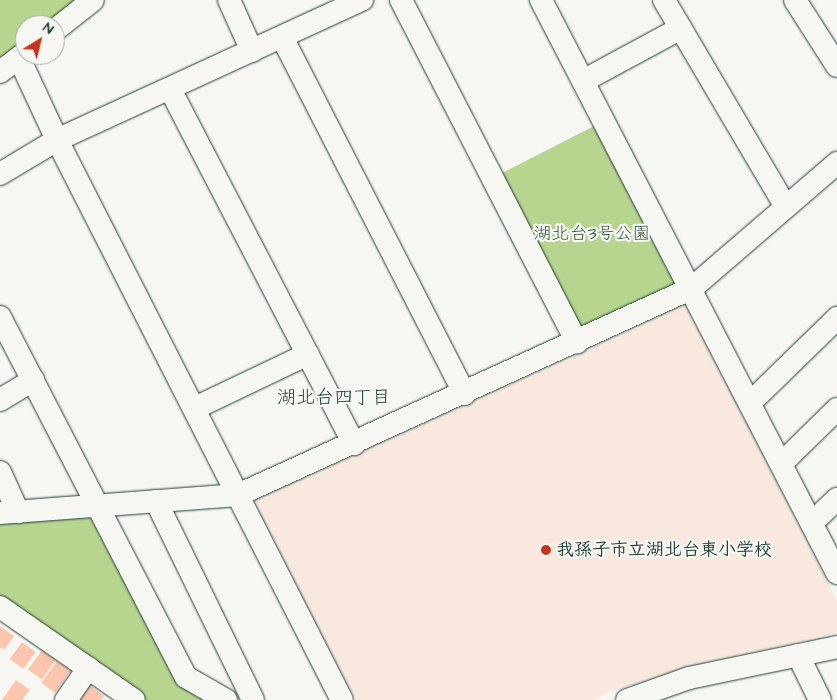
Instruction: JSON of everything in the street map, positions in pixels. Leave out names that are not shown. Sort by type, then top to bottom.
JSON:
[{"type":"street","points":[[65,22],[93,0]]},
{"type":"street","points":[[229,0],[252,51]]},
{"type":"street","points":[[0,174],[57,140],[362,0]]},
{"type":"street","points":[[401,0],[577,342]]},
{"type":"street","points":[[541,0],[782,463],[837,573]]},
{"type":"street","points":[[664,0],[786,207]]},
{"type":"street","points":[[794,0],[837,66]]},
{"type":"street","points":[[583,81],[681,28]]},
{"type":"street","points":[[282,37],[465,394]]},
{"type":"street","points":[[0,72],[15,60]]},
{"type":"street","points":[[26,65],[57,140],[342,700]]},
{"type":"street","points":[[170,89],[354,444]]},
{"type":"street","points":[[0,472],[9,513],[238,494],[465,394],[691,289],[837,163]]},
{"type":"street","points":[[0,317],[99,505],[186,677],[226,700]]},
{"type":"street","points":[[750,403],[837,318]]},
{"type":"street","points":[[195,408],[308,354]]},
{"type":"street","points":[[0,400],[33,380]]},
{"type":"street","points":[[782,463],[837,409]]},
{"type":"street","points":[[812,524],[837,499]]},
{"type":"street","points":[[156,501],[253,700]]},
{"type":"street","points":[[0,607],[134,700]]},
{"type":"street","points":[[627,700],[689,678],[837,647]]},
{"type":"street","points":[[798,655],[820,700]]},
{"type":"street","points":[[66,700],[88,668]]},
{"type":"shaded area","name":"我孫子市立湖北台東小学校","points":[[685,305],[837,600],[837,633],[698,664],[608,692],[595,700],[356,700],[254,501]]},
{"type":"green space","points":[[0,0],[93,0],[65,18],[65,15],[15,15],[15,61],[0,72]]},
{"type":"green space","name":"湖北台3号公園","points":[[604,121],[690,289],[578,346],[493,178]]},
{"type":"green space","points":[[99,505],[186,677],[226,700],[134,700],[0,607],[0,513]]},
{"type":"building","points":[[0,626],[14,636],[5,649],[0,648]]},
{"type":"building","points":[[22,642],[36,652],[23,669],[10,659]]},
{"type":"building","points":[[42,650],[56,660],[42,679],[28,669]]},
{"type":"building","points":[[57,661],[71,671],[55,693],[41,683]]},
{"type":"building","points":[[16,680],[30,690],[22,700],[2,700]]},
{"type":"building","points":[[88,684],[104,696],[101,700],[76,700]]},
{"type":"place","name":"我孫子市立湖北台東小学校","points":[[546,550]]},
{"type":"district","name":"湖北台四丁目","points":[[334,398]]}]
